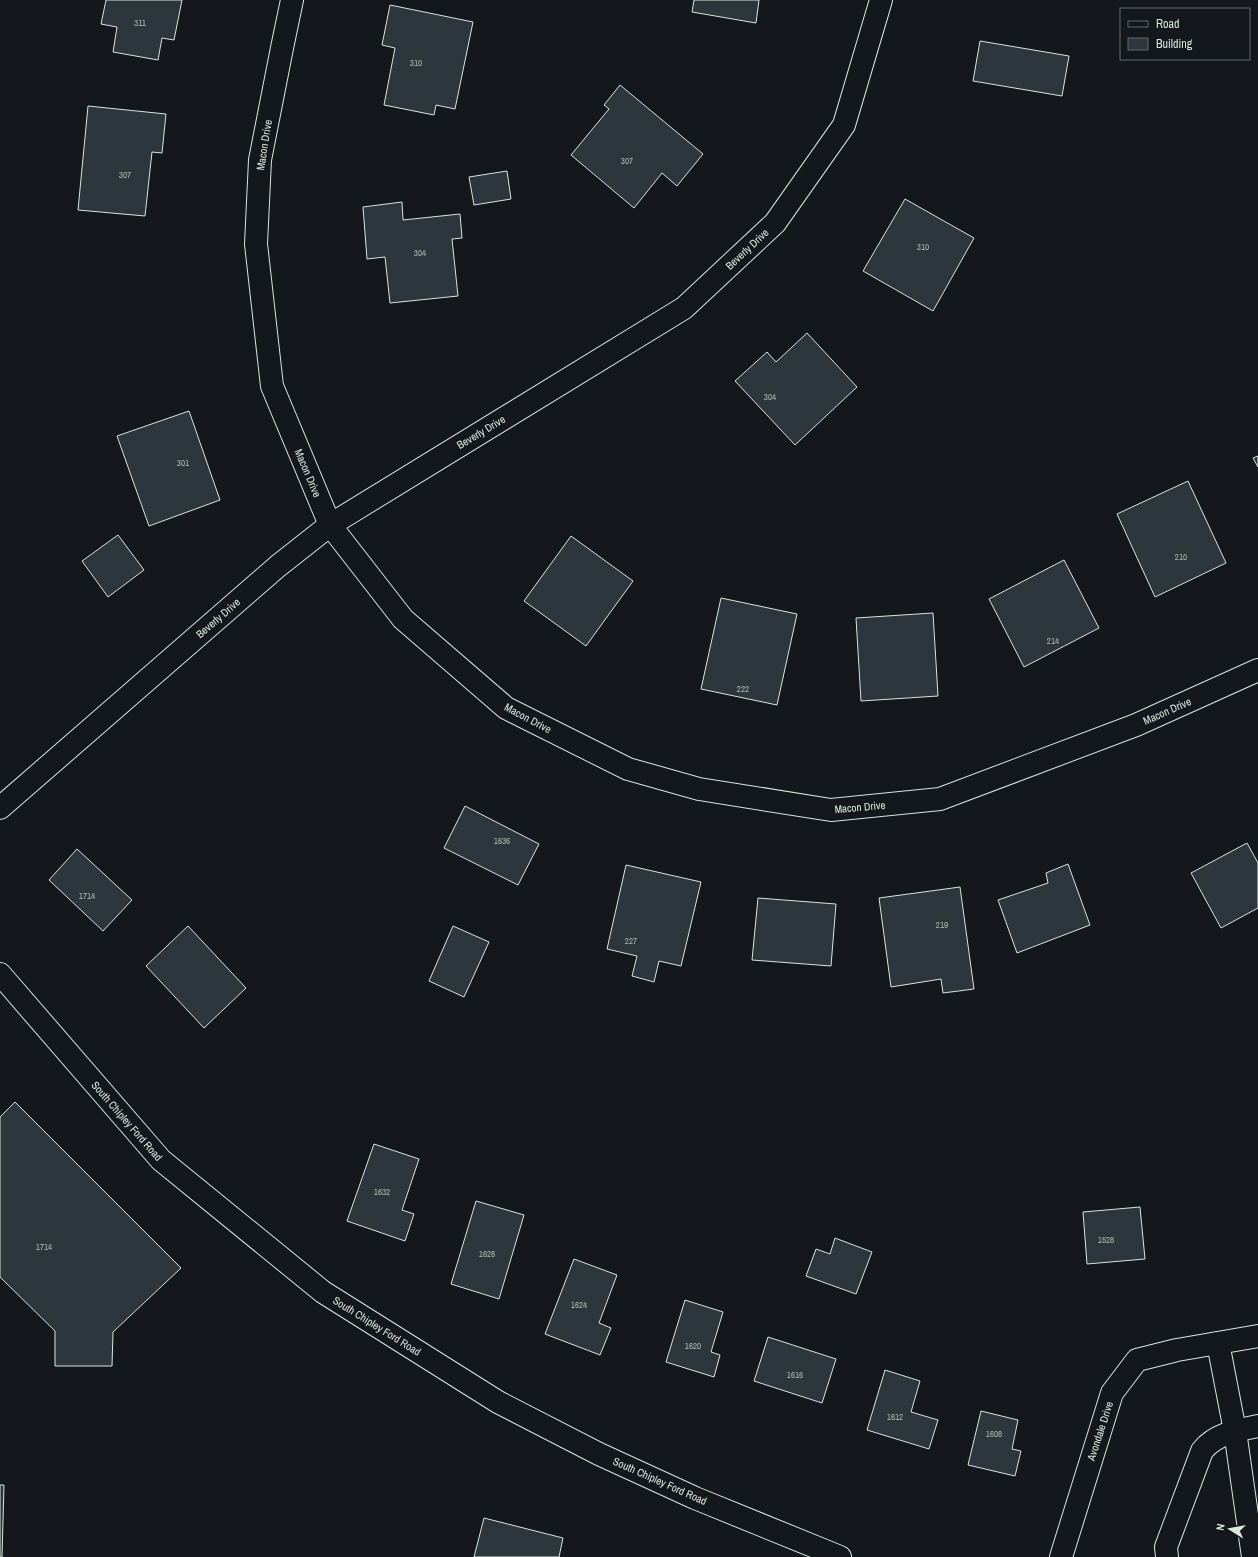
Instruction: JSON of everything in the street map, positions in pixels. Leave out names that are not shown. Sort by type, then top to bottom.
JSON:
[{"type":"street","name":"Macon Drive","points":[[292,0],[260,160],[256,244],[272,386],[330,525],[403,619],[506,708],[628,769],[699,788],[831,810],[940,799],[1136,725],[1258,670]]},
{"type":"street","name":"Beverly Drive","points":[[0,808],[272,571],[330,525],[684,308],[775,223],[844,125],[881,0]]},
{"type":"street","name":"South Chipley Ford Road","points":[[0,974],[161,1160],[322,1292],[498,1402],[599,1454],[695,1498],[840,1557]]},
{"type":"street","name":"Avondale Drive","points":[[1060,1557],[1112,1393],[1138,1360],[1177,1350],[1258,1336]]},
{"type":"street","points":[[1218,1343],[1235,1431],[1253,1557]]},
{"type":"street","points":[[1167,1557],[1166,1547],[1202,1451],[1209,1442],[1235,1431],[1258,1426]]},
{"type":"building","points":[[106,0],[182,0],[174,40],[162,38],[158,60],[113,52],[117,27],[101,24]]},
{"type":"building","points":[[694,0],[759,0],[756,23],[692,12]]},
{"type":"building","points":[[390,5],[473,22],[455,109],[436,105],[434,115],[384,105],[395,48],[382,45]]},
{"type":"building","points":[[980,41],[1069,56],[1062,96],[973,81]]},
{"type":"building","points":[[620,85],[703,154],[677,186],[662,173],[634,208],[571,155],[609,109],[604,105]]},
{"type":"building","points":[[88,106],[166,114],[162,153],[152,152],[145,216],[78,210]]},
{"type":"building","points":[[507,171],[511,199],[474,205],[469,177]]},
{"type":"building","points":[[905,199],[974,238],[933,311],[863,271]]},
{"type":"building","points":[[402,202],[403,220],[460,214],[462,238],[452,239],[458,296],[390,303],[385,257],[367,259],[363,207]]},
{"type":"building","points":[[807,333],[857,387],[795,445],[735,381],[767,352],[776,362]]},
{"type":"building","points":[[189,411],[220,500],[149,526],[117,436]]},
{"type":"building","points":[[1258,456],[1258,467],[1253,458]]},
{"type":"building","points":[[1188,481],[1226,563],[1155,597],[1117,514]]},
{"type":"building","points":[[118,535],[144,570],[108,597],[82,561]]},
{"type":"building","points":[[571,536],[633,581],[586,646],[524,601]]},
{"type":"building","points":[[1064,560],[1099,628],[1024,667],[989,599]]},
{"type":"building","points":[[721,598],[797,614],[777,705],[701,689]]},
{"type":"building","points":[[933,613],[938,696],[861,701],[856,618]]},
{"type":"building","points":[[465,806],[539,844],[518,885],[444,848]]},
{"type":"building","points":[[1247,843],[1258,863],[1258,908],[1221,928],[1191,873]]},
{"type":"building","points":[[77,849],[132,900],[103,931],[49,880]]},
{"type":"building","points":[[1068,864],[1090,925],[1017,953],[998,900],[1048,883],[1046,873]]},
{"type":"building","points":[[626,865],[701,882],[681,966],[659,961],[654,982],[632,976],[637,956],[607,949]]},
{"type":"building","points":[[960,887],[974,989],[943,993],[941,979],[891,987],[879,898]]},
{"type":"building","points":[[758,898],[836,904],[831,966],[752,960]]},
{"type":"building","points":[[188,926],[246,988],[204,1028],[146,966]]},
{"type":"building","points":[[453,926],[489,942],[464,997],[429,981]]},
{"type":"building","points":[[15,1102],[181,1268],[113,1332],[112,1366],[55,1366],[55,1331],[0,1277],[0,1117]]},
{"type":"building","points":[[374,1144],[419,1159],[402,1210],[414,1214],[405,1241],[347,1221]]},
{"type":"building","points":[[476,1201],[524,1215],[499,1299],[451,1284]]},
{"type":"building","points":[[1140,1207],[1145,1259],[1087,1264],[1083,1212]]},
{"type":"building","points":[[835,1238],[872,1252],[856,1294],[806,1276],[816,1249],[830,1254]]},
{"type":"building","points":[[574,1259],[617,1275],[599,1323],[611,1328],[600,1355],[545,1334]]},
{"type":"building","points":[[685,1300],[723,1312],[711,1352],[720,1355],[714,1377],[666,1362]]},
{"type":"building","points":[[768,1337],[836,1359],[822,1403],[754,1381]]},
{"type":"building","points":[[885,1370],[920,1381],[911,1412],[938,1420],[929,1449],[867,1430]]},
{"type":"building","points":[[981,1411],[1018,1420],[1012,1449],[1021,1451],[1015,1476],[968,1465]]},
{"type":"building","points":[[0,1485],[4,1485],[2,1557],[0,1557]]},
{"type":"building","points":[[484,1518],[563,1538],[559,1557],[474,1557]]}]
